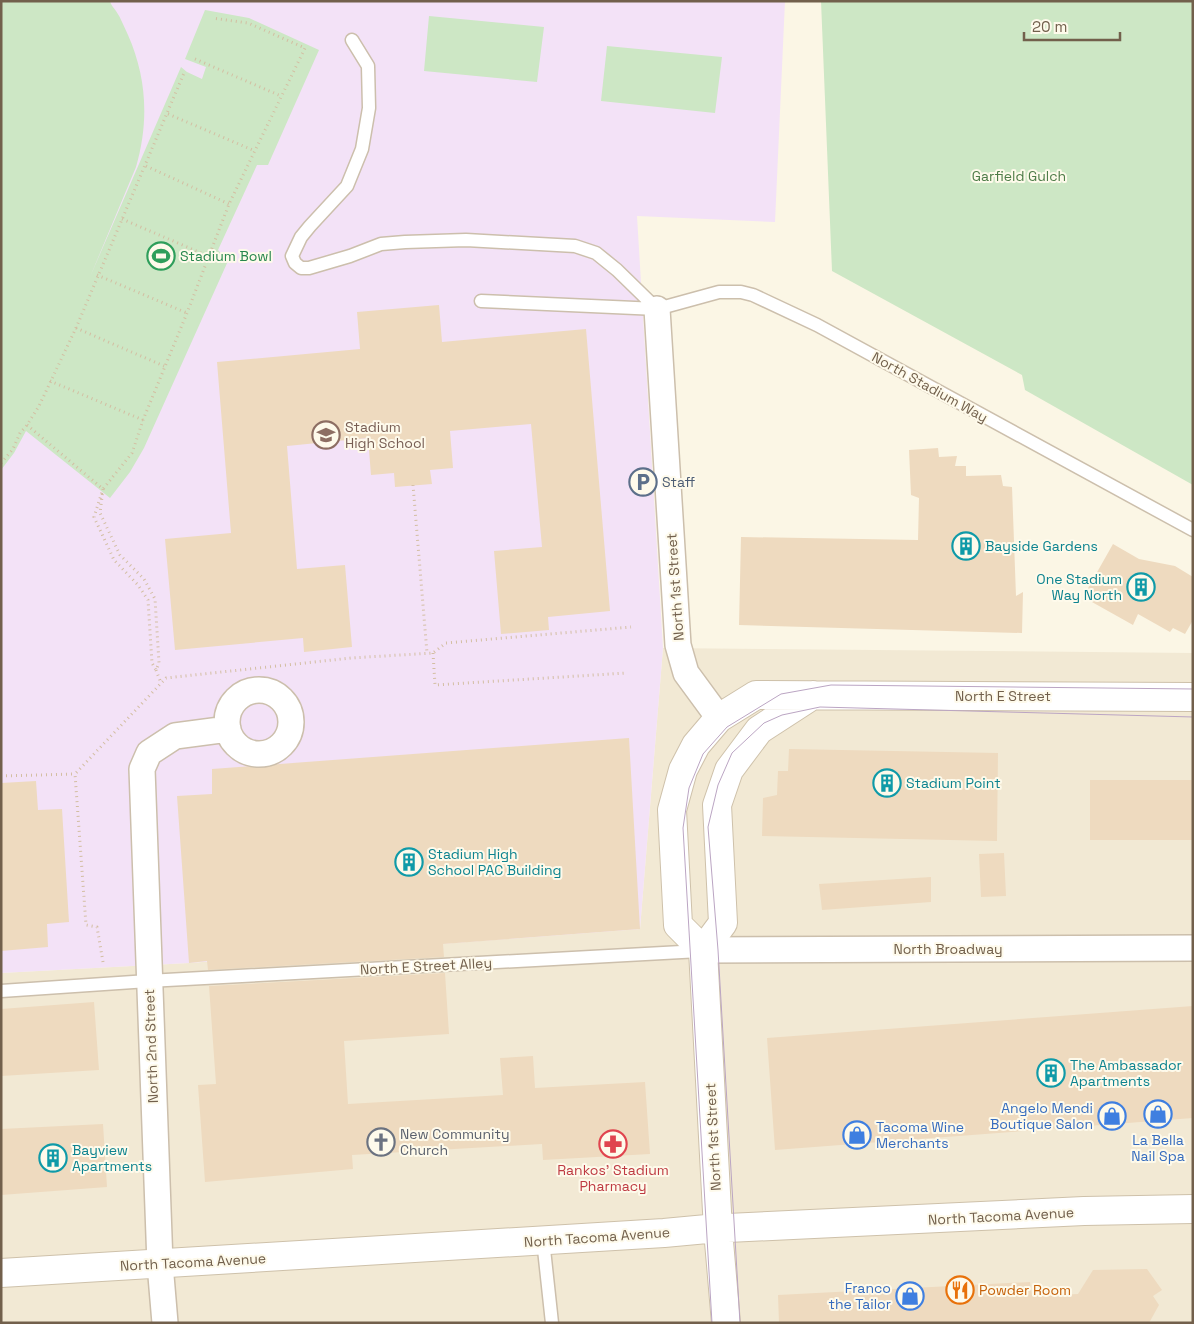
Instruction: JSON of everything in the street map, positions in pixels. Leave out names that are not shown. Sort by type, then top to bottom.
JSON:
[{"type":"street","name":"North 1st Street","points":[[657,309],[678,644],[686,673],[719,718]]},
{"type":"street","name":"North E Street","points":[[719,718],[756,695],[1193,696]]},
{"type":"street","points":[[719,718],[696,745],[684,770],[672,810],[678,925],[703,950],[722,923],[717,805],[729,770],[759,730],[813,695]]},
{"type":"street","name":"North 2nd Street","points":[[165,1323],[160,1264],[148,981],[142,768],[149,754],[175,736],[228,729]]},
{"type":"street","name":"North Broadway","points":[[703,950],[1193,948]]},
{"type":"street","name":"North 1st Street","points":[[703,950],[718,1230],[726,1323]]},
{"type":"street","name":"North Tacoma Avenue","points":[[1,1273],[707,1229],[718,1230],[1084,1211],[1193,1209]]},
{"type":"lane","points":[[352,40],[368,66],[369,108],[362,149],[347,186],[301,237],[292,256],[295,263],[301,268],[309,268],[350,256],[381,244],[405,242],[466,240],[575,246],[596,253],[617,270],[657,309]]},
{"type":"lane","name":"North Stadium Way","points":[[481,301],[657,309],[719,292],[741,292],[753,295],[817,325],[1193,530]]},
{"type":"lane","name":"North E Street Alley","points":[[1,991],[703,950]]},
{"type":"lane","points":[[543,1240],[552,1323]]},
{"type":"path","points":[[161,683],[152,663],[148,600],[138,585],[114,560],[94,517],[103,489],[132,453],[164,366],[187,313],[229,204],[305,48],[248,23],[212,18]]},
{"type":"path","points":[[195,59],[281,96]]},
{"type":"path","points":[[1,464],[13,449],[20,434],[39,406],[76,328],[184,73]]},
{"type":"path","points":[[168,114],[255,152]]},
{"type":"path","points":[[146,166],[229,204]]},
{"type":"path","points":[[122,219],[208,256]]},
{"type":"path","points":[[98,275],[187,313]]},
{"type":"path","points":[[76,328],[164,366]]},
{"type":"path","points":[[50,381],[143,420]]},
{"type":"path","points":[[27,425],[103,489]]},
{"type":"path","points":[[413,485],[427,653]]},
{"type":"path","points":[[103,489],[100,513],[116,547],[120,555],[144,579],[155,599],[159,663],[156,670]]},
{"type":"path","points":[[351,658],[433,653],[446,643],[631,627]]},
{"type":"path","points":[[433,653],[435,685],[626,673]]},
{"type":"path","points":[[1,776],[76,774]]},
{"type":"shaded area","name":"Stadium High School","points":[[1,1],[785,1],[775,222],[637,216],[663,648],[640,929],[189,963],[1,973]]},
{"type":"shaded area","points":[[663,648],[1193,653],[1193,1323],[1,1323],[1,973],[189,963],[640,929]]},
{"type":"green space","points":[[1,1],[110,1],[121,20],[134,51],[139,67],[144,100],[143,133],[140,150],[136,167],[90,277],[181,67],[202,79],[206,67],[185,59],[205,10],[249,18],[319,50],[268,165],[257,165],[218,250],[228,261],[144,448],[130,472],[110,498],[26,431],[14,453],[1,470]]},
{"type":"green space","name":"Garfield Gulch","points":[[821,1],[1193,1],[1193,485],[1025,390],[1022,375],[832,271]]},
{"type":"green space","points":[[429,16],[544,27],[537,82],[424,71]]},
{"type":"green space","points":[[607,46],[722,57],[715,113],[601,101]]},
{"type":"building","name":"Stadium High School","points":[[439,305],[442,342],[586,329],[610,611],[548,617],[549,630],[501,634],[494,551],[542,547],[531,424],[450,431],[453,468],[430,470],[432,484],[395,487],[394,473],[371,475],[368,438],[287,446],[297,569],[345,565],[352,647],[304,652],[303,638],[175,650],[165,539],[231,533],[217,362],[360,349],[357,312]]},
{"type":"building","points":[[938,448],[939,457],[957,456],[955,466],[966,466],[966,476],[1001,475],[1003,486],[1012,487],[1016,596],[1023,592],[1022,633],[739,625],[741,537],[918,540],[919,498],[911,495],[909,450]]},
{"type":"building","name":"One Stadium Way North","points":[[1113,544],[1139,559],[1175,566],[1193,577],[1193,620],[1185,634],[1173,628],[1170,632],[1138,614],[1133,625],[1083,597]]},
{"type":"building","name":"Stadium High School PAC Building","points":[[629,738],[640,929],[443,944],[444,957],[208,970],[207,961],[189,963],[177,796],[212,794],[212,769]]},
{"type":"building","name":"Stadium Point","points":[[789,749],[998,753],[997,841],[762,836],[763,798],[777,795],[778,771],[788,771]]},
{"type":"building","points":[[1090,780],[1193,780],[1193,840],[1090,840]]},
{"type":"building","points":[[36,781],[38,810],[62,809],[69,922],[47,924],[48,947],[1,951],[1,783]]},
{"type":"building","points":[[1004,853],[1006,896],[981,897],[979,854]]},
{"type":"building","points":[[931,877],[931,902],[822,910],[819,884]]},
{"type":"building","points":[[445,973],[449,1034],[344,1041],[348,1104],[503,1095],[500,1058],[533,1056],[535,1088],[645,1082],[650,1154],[543,1160],[542,1144],[352,1155],[353,1169],[205,1182],[198,1085],[216,1084],[209,986]]},
{"type":"building","points":[[94,1002],[99,1070],[1,1076],[1,1009]]},
{"type":"building","points":[[1193,1006],[1193,1118],[775,1150],[767,1038]]},
{"type":"building","name":"Bayview Apartments","points":[[103,1124],[107,1187],[1,1195],[1,1129]]},
{"type":"building","points":[[1147,1269],[1162,1290],[1153,1296],[1159,1305],[1149,1323],[779,1323],[778,1295],[1030,1282],[1032,1296],[1078,1294],[1093,1270]]},
{"type":"tram line","points":[[712,1323],[683,828],[689,788],[703,754],[727,727],[781,694],[831,685],[1193,689]]},
{"type":"tram line","points":[[740,1323],[718,950],[708,827],[718,785],[732,753],[764,723],[782,715],[820,707],[1193,717]]},
{"type":"place","name":"Stadium Bowl","points":[[161,256]]},
{"type":"place","name":"Stadium High School","points":[[326,435]]},
{"type":"place","name":"Staff","points":[[643,482]]},
{"type":"place","name":"Bayside Gardens","points":[[966,546]]},
{"type":"place","name":"One Stadium Way North","points":[[1141,587]]},
{"type":"place","name":"Stadium Point","points":[[887,783]]},
{"type":"place","name":"Stadium High School PAC Building","points":[[409,862]]},
{"type":"place","name":"The Ambassador Apartments","points":[[1051,1073]]},
{"type":"place","name":"La Bella Nail Spa","points":[[1158,1114]]},
{"type":"place","name":"Angelo Mendi Boutique Salon","points":[[1112,1116]]},
{"type":"place","name":"Tacoma Wine Merchants","points":[[857,1135]]},
{"type":"place","name":"New Community Church","points":[[381,1142]]},
{"type":"place","name":"Rankos' Stadium Pharmacy","points":[[613,1144]]},
{"type":"place","name":"Bayview Apartments","points":[[53,1158]]},
{"type":"place","name":"Powder Room","points":[[960,1290]]},
{"type":"place","name":"Franco the Tailor","points":[[910,1296]]}]
